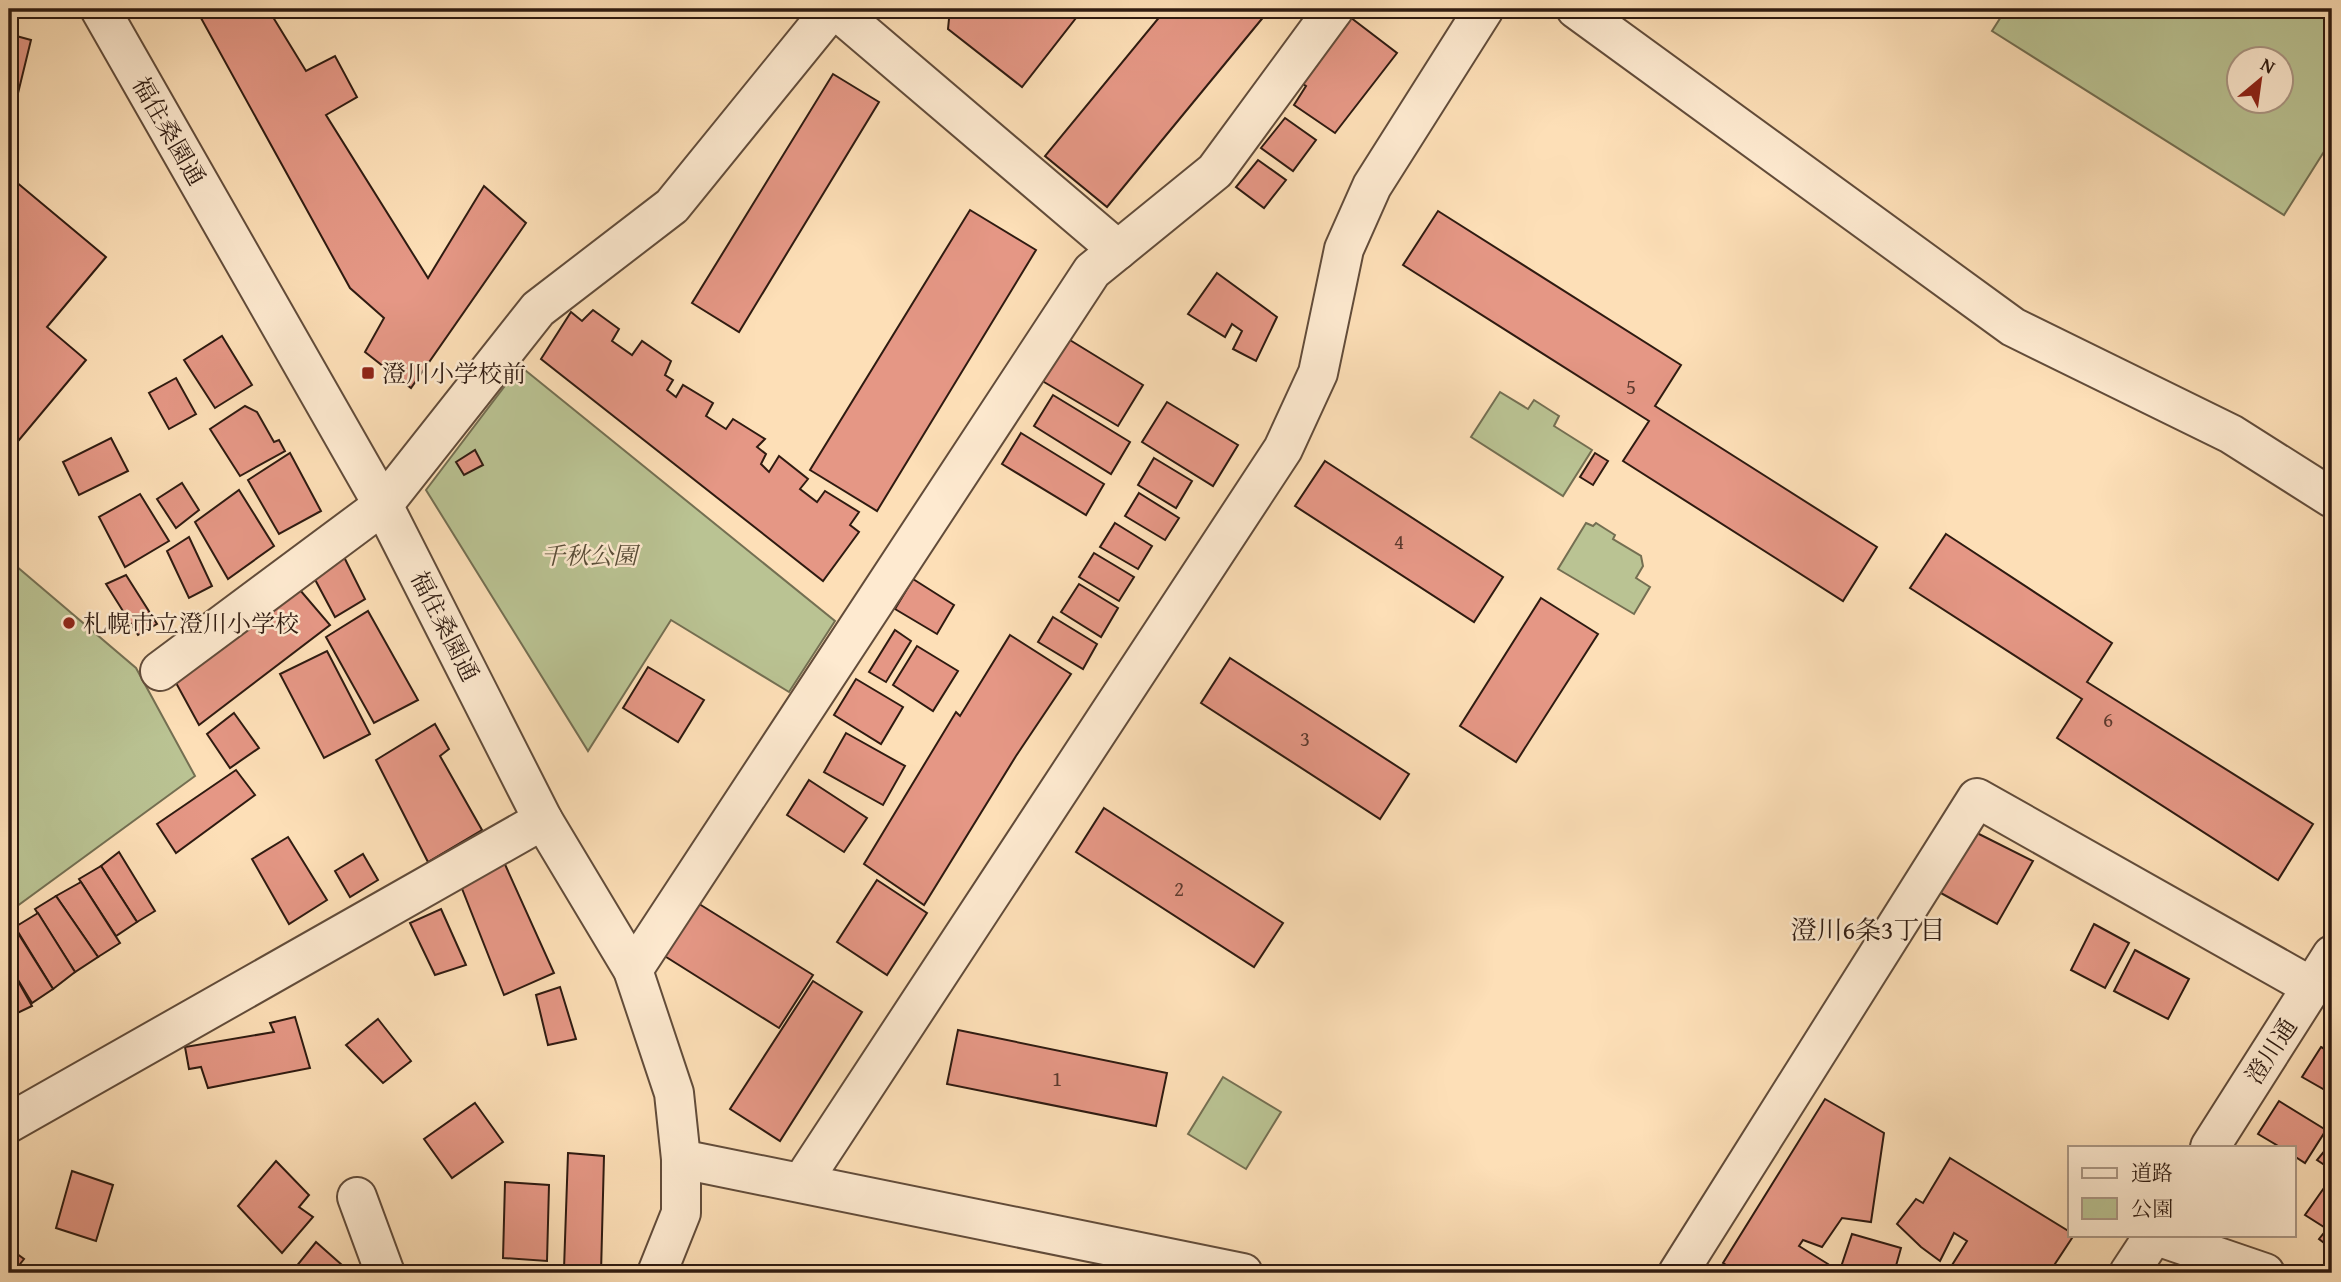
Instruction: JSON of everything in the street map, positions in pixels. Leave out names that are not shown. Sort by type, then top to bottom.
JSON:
[{"type":"street","name":"福住桑園通","points":[[100,9],[383,505],[543,820],[633,970],[674,1093],[681,1159],[681,1213],[657,1273]]},
{"type":"street","points":[[160,671],[383,505],[538,309],[672,206],[834,9],[1118,250]]},
{"type":"street","points":[[633,970],[1092,271],[1215,171],[1334,9]]},
{"type":"street","points":[[802,1182],[1283,449],[1318,373],[1344,248],[1372,187],[1484,9]]},
{"type":"street","points":[[1576,9],[2013,327],[2231,434],[2332,498]]},
{"type":"street","points":[[1678,1273],[1977,798],[2312,987]]},
{"type":"street","points":[[9,1123],[543,820]]},
{"type":"street","name":"澄川通","points":[[2211,1146],[2332,955]]},
{"type":"street","points":[[681,1159],[1243,1273]]},
{"type":"street","points":[[357,1197],[384,1273]]},
{"type":"street","points":[[2129,1273],[2153,1236]]},
{"type":"street","points":[[2157,1236],[2265,1273]]},
{"type":"green space","points":[[2006,9],[2332,9],[2332,139],[2284,215],[1992,31]]},
{"type":"green space","name":"千秋公園","points":[[520,366],[835,621],[789,692],[671,620],[588,751],[426,490]]},
{"type":"green space","points":[[1500,392],[1528,409],[1534,400],[1559,416],[1554,426],[1592,450],[1563,496],[1471,437]]},
{"type":"green space","points":[[1586,523],[1593,526],[1596,523],[1615,535],[1613,539],[1641,556],[1643,566],[1636,578],[1650,587],[1634,614],[1558,569]]},
{"type":"green space","points":[[9,560],[136,668],[195,776],[9,912]]},
{"type":"green space","points":[[1223,1077],[1281,1112],[1246,1169],[1188,1134]]},
{"type":"building","points":[[196,9],[268,9],[306,71],[335,56],[357,97],[326,115],[428,278],[484,186],[526,223],[411,388],[365,352],[384,318],[350,288]]},
{"type":"building","points":[[950,9],[1083,9],[1022,87],[948,29]]},
{"type":"building","points":[[1166,9],[1270,9],[1107,207],[1045,156]]},
{"type":"building","points":[[1346,14],[1397,53],[1335,133],[1294,105],[1306,86],[1297,80],[1311,61],[1317,65],[1335,38]]},
{"type":"building","points":[[9,34],[31,40],[9,130]]},
{"type":"building","points":[[833,74],[879,102],[739,332],[692,303]]},
{"type":"building","points":[[1285,118],[1316,140],[1293,171],[1261,148]]},
{"type":"building","points":[[1258,160],[1286,180],[1264,208],[1236,187]]},
{"type":"building","points":[[9,176],[106,257],[47,327],[86,360],[9,452]]},
{"type":"building","points":[[970,210],[1036,250],[877,511],[810,470]]},
{"type":"building","points":[[1438,211],[1681,365],[1655,406],[1877,547],[1843,601],[1623,461],[1649,421],[1403,265]]},
{"type":"building","points":[[1217,273],[1277,317],[1256,361],[1233,349],[1242,331],[1232,324],[1225,337],[1188,314]]},
{"type":"building","points":[[593,310],[619,329],[612,341],[632,355],[642,341],[671,361],[665,375],[673,380],[667,390],[676,397],[683,385],[713,403],[706,416],[726,429],[733,419],[765,439],[757,447],[766,454],[761,464],[769,472],[779,456],[808,479],[800,489],[817,502],[825,491],[859,512],[850,525],[859,532],[823,581],[541,359],[571,312],[582,321]]},
{"type":"building","points":[[222,336],[252,385],[215,408],[184,360]]},
{"type":"building","points":[[1065,337],[1143,385],[1118,426],[1039,379]]},
{"type":"building","points":[[176,378],[196,414],[169,429],[149,393]]},
{"type":"building","points":[[1053,395],[1130,442],[1111,474],[1034,426]]},
{"type":"building","points":[[1167,402],[1238,445],[1213,486],[1142,442]]},
{"type":"building","points":[[245,406],[257,412],[274,442],[279,440],[285,451],[240,476],[210,429]]},
{"type":"building","points":[[1021,433],[1104,484],[1086,515],[1002,464]]},
{"type":"building","points":[[111,438],[128,471],[79,495],[63,462]]},
{"type":"building","points":[[475,450],[483,465],[464,475],[456,462]]},
{"type":"building","points":[[290,453],[321,511],[279,534],[248,480]]},
{"type":"building","points":[[1595,453],[1608,461],[1593,485],[1580,477]]},
{"type":"building","points":[[1154,458],[1192,481],[1176,508],[1138,485]]},
{"type":"building","points":[[1325,461],[1503,577],[1474,622],[1295,506]]},
{"type":"building","points":[[182,483],[199,510],[176,528],[157,499]]},
{"type":"building","points":[[239,490],[274,546],[228,579],[195,522]]},
{"type":"building","points":[[1139,493],[1179,518],[1165,540],[1125,516]]},
{"type":"building","points":[[140,494],[169,541],[125,567],[99,517]]},
{"type":"building","points":[[1115,523],[1152,546],[1138,569],[1100,547]]},
{"type":"building","points":[[1946,534],[2112,643],[2087,682],[2313,824],[2278,880],[2057,738],[2082,699],[1910,588]]},
{"type":"building","points":[[189,537],[212,586],[189,598],[167,551]]},
{"type":"building","points":[[342,553],[365,599],[335,617],[311,572]]},
{"type":"building","points":[[1094,553],[1134,577],[1119,601],[1079,577]]},
{"type":"building","points":[[126,575],[157,624],[138,635],[106,584]]},
{"type":"building","points":[[913,579],[954,605],[937,634],[895,609]]},
{"type":"building","points":[[294,583],[330,625],[199,725],[175,681]]},
{"type":"building","points":[[1079,584],[1118,608],[1101,637],[1061,612]]},
{"type":"building","points":[[1541,598],[1598,634],[1516,762],[1460,726]]},
{"type":"building","points":[[368,611],[418,700],[374,723],[326,637]]},
{"type":"building","points":[[1053,617],[1097,644],[1083,669],[1038,642]]},
{"type":"building","points":[[895,630],[911,641],[886,682],[869,672]]},
{"type":"building","points":[[1010,635],[1071,674],[1016,756],[924,905],[864,864],[956,712],[960,716]]},
{"type":"building","points":[[917,646],[958,671],[933,711],[893,685]]},
{"type":"building","points":[[327,651],[370,734],[324,758],[280,674]]},
{"type":"building","points":[[1230,658],[1409,774],[1380,819],[1201,703]]},
{"type":"building","points":[[648,667],[704,700],[678,742],[623,708]]},
{"type":"building","points":[[856,679],[903,707],[881,744],[834,715]]},
{"type":"building","points":[[234,713],[259,748],[230,768],[207,734]]},
{"type":"building","points":[[435,724],[449,749],[440,756],[482,830],[428,862],[376,760]]},
{"type":"building","points":[[846,733],[905,766],[883,805],[824,772]]},
{"type":"building","points":[[236,770],[255,795],[176,853],[157,824]]},
{"type":"building","points":[[809,780],[867,818],[844,852],[787,815]]},
{"type":"building","points":[[1104,808],[1283,923],[1254,967],[1076,852]]},
{"type":"building","points":[[1971,830],[2033,861],[1997,924],[1939,892]]},
{"type":"building","points":[[288,837],[327,900],[289,924],[252,859]]},
{"type":"building","points":[[119,852],[155,911],[137,922],[101,866]]},
{"type":"building","points":[[363,854],[378,880],[350,897],[335,871]]},
{"type":"building","points":[[503,860],[554,973],[504,995],[459,881]]},
{"type":"building","points":[[101,866],[137,922],[116,936],[79,879]]},
{"type":"building","points":[[877,880],[927,913],[887,975],[837,942]]},
{"type":"building","points":[[81,882],[120,943],[98,957],[56,896]]},
{"type":"building","points":[[56,896],[98,957],[75,972],[35,909]]},
{"type":"building","points":[[696,902],[813,975],[779,1028],[663,955]]},
{"type":"building","points":[[441,909],[466,965],[435,975],[410,923]]},
{"type":"building","points":[[38,913],[75,972],[53,989],[15,927]]},
{"type":"building","points":[[2094,924],[2129,943],[2105,988],[2071,970]]},
{"type":"building","points":[[16,930],[53,989],[32,1003],[9,965],[9,933]]},
{"type":"building","points":[[2135,950],[2189,979],[2168,1019],[2114,991]]},
{"type":"building","points":[[9,965],[32,1006],[9,1017]]},
{"type":"building","points":[[813,981],[862,1012],[780,1141],[730,1109]]},
{"type":"building","points":[[560,987],[576,1039],[548,1045],[536,995]]},
{"type":"building","points":[[295,1017],[310,1068],[208,1088],[201,1067],[189,1069],[185,1047],[274,1032],[270,1023]]},
{"type":"building","points":[[378,1019],[411,1061],[383,1083],[346,1045]]},
{"type":"building","points":[[958,1030],[1167,1073],[1156,1126],[947,1084]]},
{"type":"building","points":[[2321,1047],[2332,1053],[2332,1094],[2302,1077]]},
{"type":"building","points":[[1825,1099],[1884,1133],[1871,1222],[1842,1218],[1822,1247],[1803,1240],[1799,1246],[1828,1264],[1823,1273],[1739,1273],[1723,1263]]},
{"type":"building","points":[[2279,1101],[2326,1130],[2305,1163],[2296,1157],[2296,1146],[2278,1146],[2258,1134]]},
{"type":"building","points":[[475,1103],[503,1142],[452,1178],[424,1139]]},
{"type":"building","points":[[2326,1149],[2332,1153],[2332,1170],[2317,1160]]},
{"type":"building","points":[[568,1153],[604,1156],[601,1273],[564,1269]]},
{"type":"building","points":[[1950,1158],[2068,1231],[2068,1236],[2073,1236],[2049,1273],[1954,1273],[1949,1270],[1967,1241],[1954,1233],[1940,1261],[1897,1224],[1916,1199],[1923,1203]]},
{"type":"building","points":[[276,1161],[309,1195],[299,1207],[313,1217],[282,1253],[238,1206]]},
{"type":"building","points":[[72,1171],[113,1185],[96,1241],[56,1228]]},
{"type":"building","points":[[505,1182],[549,1185],[547,1261],[503,1258]]},
{"type":"building","points":[[2326,1185],[2332,1189],[2332,1249],[2319,1239],[2327,1229],[2305,1215]]},
{"type":"building","points":[[1852,1234],[1901,1248],[1894,1273],[1839,1273]]},
{"type":"building","points":[[316,1242],[351,1273],[291,1273]]},
{"type":"building","points":[[9,1248],[24,1259],[13,1273],[9,1273]]},
{"type":"place","name":"澄川小学校前","points":[[368,373]]},
{"type":"place","name":"札幌市立澄川小学校","points":[[69,623]]},
{"type":"district","name":"澄川6条3丁目","points":[[1868,929]]}]
